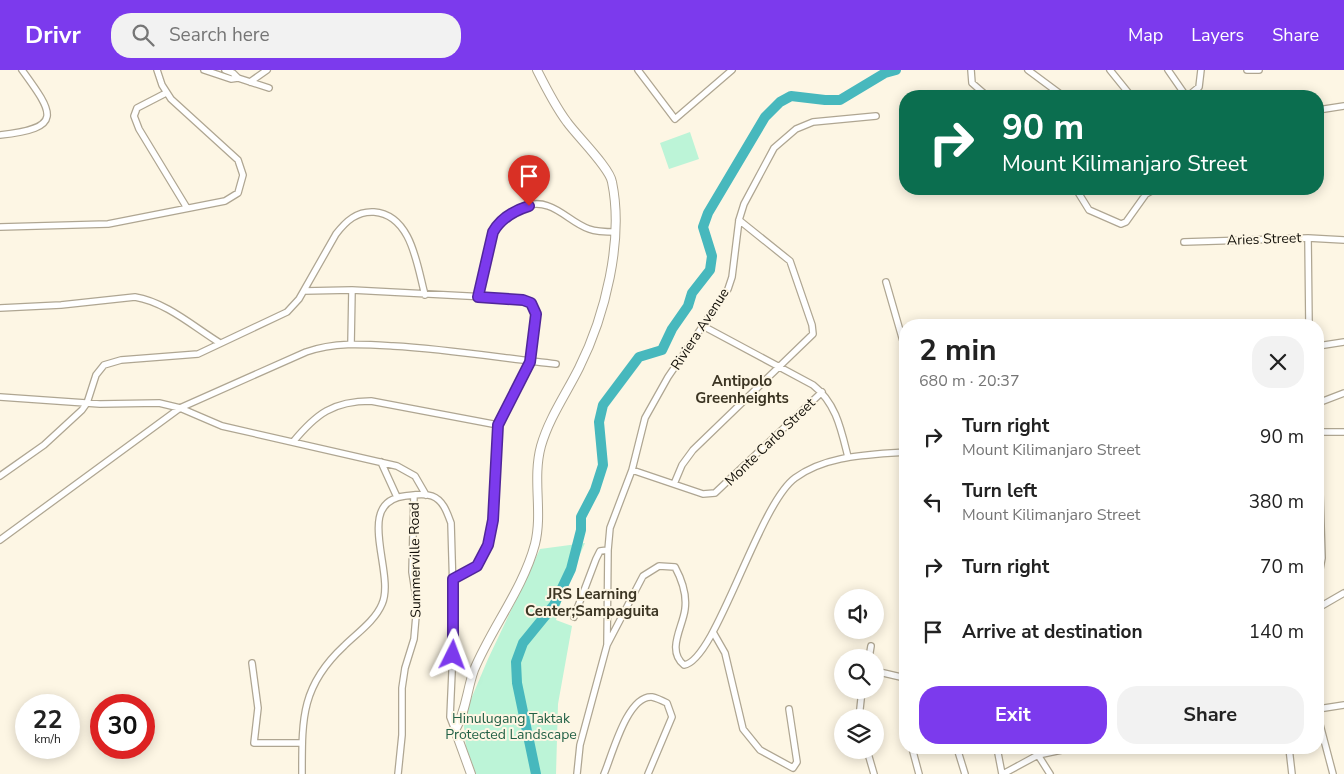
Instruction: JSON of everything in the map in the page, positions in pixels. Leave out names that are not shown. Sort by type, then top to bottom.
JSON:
[{"type":"street","points":[[0,135],[30,132],[42,126],[46,116],[45,102],[22,70]]},
{"type":"street","points":[[0,227],[108,224],[233,198],[238,193],[243,175],[238,160],[166,93],[157,70]]},
{"type":"street","points":[[204,70],[269,88]]},
{"type":"street","points":[[224,70],[233,73],[238,78]]},
{"type":"street","points":[[250,82],[267,70]]},
{"type":"street","points":[[454,730],[461,717],[474,671],[526,569],[535,544],[539,522],[537,470],[541,448],[547,427],[587,351],[604,301],[616,232],[617,216],[612,179],[555,106],[536,70]]},
{"type":"street","points":[[638,70],[675,119],[732,70]]},
{"type":"street","points":[[971,70],[970,78],[979,90]]},
{"type":"street","points":[[1028,70],[1055,90]]},
{"type":"street","points":[[1110,70],[1127,90]]},
{"type":"street","points":[[1168,70],[1183,90]]},
{"type":"street","points":[[1194,90],[1199,86],[1201,70]]},
{"type":"street","points":[[1248,70],[1259,70]]},
{"type":"street","points":[[166,93],[137,108],[134,116],[136,123],[187,208]]},
{"type":"street","points":[[1324,109],[1344,106]]},
{"type":"street","name":"Riviera Avenue","points":[[607,645],[610,528],[632,470],[645,418],[668,377],[718,307],[732,277],[744,204],[774,148],[796,129],[813,122],[876,116]]},
{"type":"street","points":[[1080,195],[1089,210],[1121,224],[1126,222],[1145,195]]},
{"type":"street","points":[[478,297],[493,232],[498,223],[518,209],[539,204],[548,206],[590,230],[616,232]]},
{"type":"street","points":[[0,476],[60,431],[87,403],[96,375],[104,365],[121,360],[190,356],[281,316],[294,306],[343,225],[359,214],[376,212],[394,219],[407,234],[425,294]]},
{"type":"street","points":[[674,484],[682,465],[693,450],[811,337],[813,330],[790,261],[740,220]]},
{"type":"street","points":[[1308,238],[1309,319]]},
{"type":"street","name":"Aries Street","points":[[1184,242],[1308,238],[1344,240]]},
{"type":"street","points":[[886,282],[899,327]]},
{"type":"street","points":[[304,291],[352,290],[523,300],[531,303],[536,314],[530,362],[498,425],[493,520],[488,545],[477,566],[453,579]]},
{"type":"street","points":[[351,344],[352,290]]},
{"type":"street","points":[[0,308],[61,305],[135,297],[151,301],[220,343]]},
{"type":"street","points":[[703,326],[813,384],[822,392],[833,406],[848,457]]},
{"type":"street","points":[[1324,345],[1344,342]]},
{"type":"street","points":[[0,540],[180,408],[306,352],[327,345],[351,344],[423,348],[556,364]]},
{"type":"street","name":"Monte Carlo Street","points":[[632,470],[702,494],[715,493],[822,392]]},
{"type":"street","points":[[1324,401],[1344,393]]},
{"type":"street","points":[[0,397],[87,403],[159,402],[180,408],[222,426],[381,462],[409,472],[419,481],[426,495]]},
{"type":"street","points":[[292,442],[303,429],[327,409],[340,403],[354,401],[371,401],[498,425]]},
{"type":"street","points":[[1324,431],[1344,432]]},
{"type":"street","points":[[577,774],[580,745],[607,645],[643,576],[659,566],[675,567],[682,580],[685,609],[676,642],[678,660],[684,665],[693,662],[713,632],[770,509],[784,488],[806,471],[848,457],[899,453]]},
{"type":"street","points":[[381,462],[397,497]]},
{"type":"street","name":"Summerville Road","points":[[398,774],[402,735],[402,688],[405,668],[414,639],[417,604],[412,572],[414,495]]},
{"type":"street","points":[[302,774],[304,712],[320,671],[376,614],[382,604],[385,584],[378,519],[389,501],[397,497],[426,495],[440,501],[447,511],[450,523],[454,627],[450,717],[471,774]]},
{"type":"street","points":[[574,617],[600,551],[608,550]]},
{"type":"street","points":[[1324,605],[1344,593]]},
{"type":"street","points":[[713,632],[725,653],[743,729],[760,750],[793,768],[797,762],[789,709]]},
{"type":"street","points":[[252,662],[258,708],[254,743],[302,744]]},
{"type":"street","points":[[884,673],[899,677]]},
{"type":"street","points":[[604,774],[627,717],[634,707],[646,698],[652,698],[667,703],[672,717],[648,774]]},
{"type":"street","points":[[1324,708],[1344,705]]},
{"type":"street","points":[[1324,740],[1333,774]]},
{"type":"street","points":[[914,754],[919,774]]},
{"type":"street","points":[[959,754],[965,774]]},
{"type":"street","points":[[998,754],[1002,774],[1043,754]]},
{"type":"street","points":[[1290,754],[1292,774]]},
{"type":"street","points":[[1038,755],[1050,774]]},
{"type":"street","points":[[870,759],[874,774]]},
{"type":"green space","points":[[690,132],[699,159],[669,169],[660,143]]},
{"type":"green space","name":"Hinulugang Taktak Protected Landscape","points":[[585,543],[565,588],[556,620],[572,626],[558,704],[556,774],[476,774],[466,747],[463,718],[488,659],[540,549]]},
{"type":"waterway","points":[[536,774],[517,683],[516,662],[523,643],[554,605],[571,569],[581,530],[581,517],[595,490],[603,465],[599,422],[603,405],[639,357],[662,350],[672,329],[688,306],[692,293],[710,270],[712,256],[703,227],[708,213],[765,117],[780,102],[791,96],[840,100],[885,73],[896,70]]},
{"type":"district","name":"Antipolo Greenheights","points":[[742,390]]},
{"type":"district","name":"JRS Learning Center;Sampaguita","points":[[592,602]]},
{"type":"route","points":[[453,655],[453,579],[477,566],[488,545],[493,520],[498,425],[530,362],[536,314],[534,306],[528,300],[478,297],[493,232],[498,223],[518,209],[529,206]]}]
